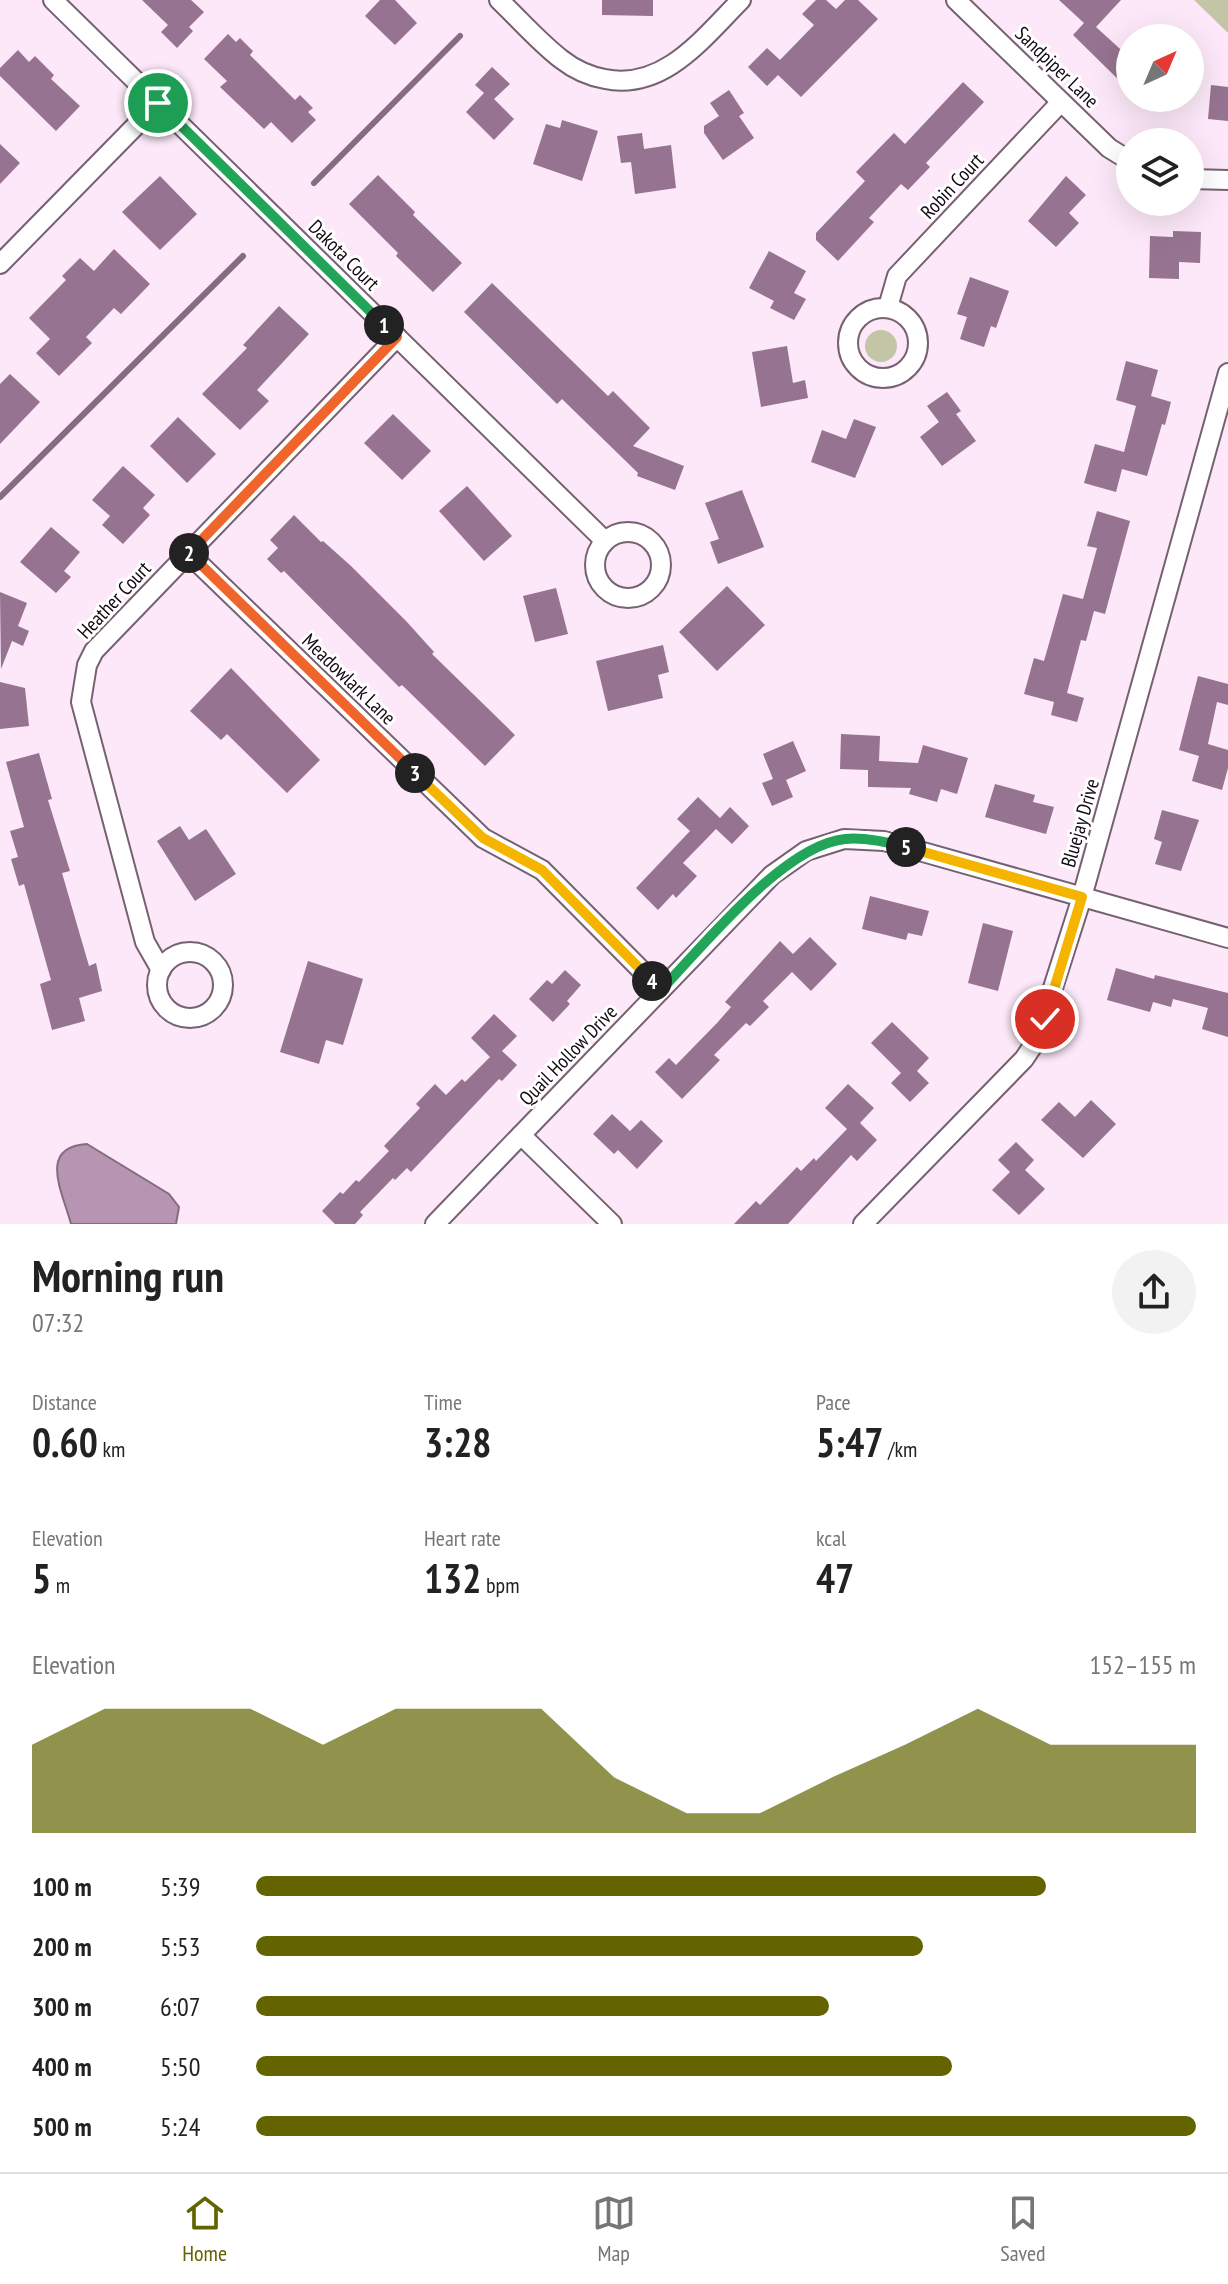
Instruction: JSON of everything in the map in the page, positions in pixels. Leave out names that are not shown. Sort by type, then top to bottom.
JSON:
[{"type":"street","name":"Dakota Court","points":[[53,0],[605,541]]},
{"type":"street","points":[[499,0],[562,60],[585,75],[615,81],[641,81],[664,71],[686,55],[741,0]]},
{"type":"street","name":"Sandpiper Lane","points":[[956,0],[1116,152]]},
{"type":"street","name":"Robin Court","points":[[888,307],[897,276],[1061,102]]},
{"type":"street","points":[[0,264],[158,103]]},
{"type":"street","points":[[1204,179],[1228,180]]},
{"type":"street","name":"Heather Court","points":[[161,970],[145,942],[81,702],[87,665],[94,651],[397,337]]},
{"type":"street","name":"Bluejay Drive","points":[[863,1224],[1024,1059],[1036,1041],[1082,897],[1228,373]]},
{"type":"street","name":"Meadowlark Lane","points":[[188,553],[483,838],[542,870],[661,990]]},
{"type":"street","name":"Quail Hollow Drive","points":[[435,1224],[772,875],[806,851],[844,839],[884,841],[1228,938]]},
{"type":"street","points":[[521,1135],[612,1224]]},
{"type":"green space","points":[[1194,0],[1228,0],[1228,32],[1227,32]]},
{"type":"green space","points":[[881,330],[893,334],[897,346],[893,358],[881,362],[869,358],[865,346],[869,334]]},
{"type":"shaded area","points":[[87,1144],[169,1194],[179,1207],[176,1224],[71,1224],[59,1186],[58,1162],[62,1153]]},
{"type":"building","points":[[142,0],[191,0],[204,12],[189,27],[193,31],[177,48],[161,32],[168,25]]},
{"type":"building","points":[[380,0],[395,0],[417,23],[395,45],[365,16]]},
{"type":"building","points":[[602,0],[653,0],[653,16],[602,15]]},
{"type":"building","points":[[816,0],[826,0],[836,9],[845,0],[858,0],[878,19],[801,97],[778,75],[767,86],[748,67],[767,48],[780,60],[814,25],[802,14]]},
{"type":"building","points":[[1059,0],[1121,0],[1096,27],[1116,45],[1116,77],[1073,35],[1084,23]]},
{"type":"building","points":[[228,34],[236,42],[240,38],[253,51],[250,55],[295,100],[300,95],[313,108],[308,112],[316,120],[292,143],[271,122],[264,129],[220,87],[227,81],[204,59]]},
{"type":"building","points":[[18,50],[29,62],[35,56],[54,75],[51,79],[80,106],[56,131],[0,76],[0,68]]},
{"type":"building","points":[[492,67],[510,84],[494,99],[514,119],[494,140],[466,112],[484,93],[475,85]]},
{"type":"building","points":[[963,82],[984,102],[926,163],[930,167],[908,190],[901,184],[869,218],[874,222],[838,261],[816,240],[816,233],[865,181],[856,172],[894,133],[905,144]]},
{"type":"building","points":[[1211,85],[1228,87],[1228,121],[1208,119]]},
{"type":"building","points":[[729,90],[744,113],[739,116],[754,138],[723,160],[704,133],[704,126],[719,116],[710,103]]},
{"type":"building","points":[[562,120],[598,131],[582,181],[533,164],[546,124],[560,128]]},
{"type":"building","points":[[642,133],[644,149],[671,145],[676,188],[635,194],[631,162],[621,163],[617,136]]},
{"type":"building","points":[[0,144],[20,163],[0,184]]},
{"type":"building","points":[[378,175],[462,263],[433,292],[349,204]]},
{"type":"building","points":[[160,176],[197,214],[160,250],[122,212]]},
{"type":"building","points":[[1066,176],[1086,195],[1069,213],[1079,223],[1056,247],[1028,221]]},
{"type":"building","points":[[1173,231],[1201,232],[1200,263],[1179,262],[1179,279],[1149,278],[1150,236],[1173,237]]},
{"type":"building","points":[[114,249],[150,284],[121,314],[114,308],[86,337],[92,343],[59,376],[36,353],[50,339],[29,318],[66,280],[62,276],[80,258],[94,271]]},
{"type":"building","points":[[769,251],[806,271],[794,293],[806,299],[794,320],[770,308],[774,301],[749,288]]},
{"type":"building","points":[[970,277],[1009,291],[996,328],[991,326],[984,347],[960,339],[967,317],[957,314]]},
{"type":"building","points":[[492,283],[608,396],[613,391],[650,428],[633,446],[684,466],[675,490],[637,476],[638,473],[562,399],[557,404],[464,312]]},
{"type":"building","points":[[279,306],[309,334],[257,390],[269,401],[240,430],[202,394],[247,348],[243,345]]},
{"type":"building","points":[[787,346],[793,383],[805,380],[808,398],[761,407],[752,352]]},
{"type":"building","points":[[1126,361],[1158,370],[1151,396],[1171,402],[1147,476],[1122,469],[1116,492],[1084,483],[1095,444],[1124,452],[1136,406],[1116,400]]},
{"type":"building","points":[[10,374],[40,402],[0,444],[0,384]]},
{"type":"building","points":[[947,392],[961,411],[956,414],[976,441],[942,466],[920,437],[939,422],[927,406]]},
{"type":"building","points":[[393,414],[431,451],[402,480],[364,443]]},
{"type":"building","points":[[178,417],[216,454],[187,483],[150,446]]},
{"type":"building","points":[[854,419],[876,427],[855,478],[811,462],[822,430],[846,439]]},
{"type":"building","points":[[123,466],[155,495],[143,508],[150,515],[123,544],[102,525],[110,516],[92,500]]},
{"type":"building","points":[[467,486],[512,536],[484,561],[439,511]]},
{"type":"building","points":[[742,490],[764,547],[718,564],[710,542],[719,539],[705,503]]},
{"type":"building","points":[[1097,511],[1130,521],[1105,614],[1094,611],[1086,641],[1081,640],[1067,693],[1084,698],[1077,722],[1051,715],[1054,702],[1024,694],[1034,658],[1044,661],[1063,594],[1083,599],[1097,548],[1087,546]]},
{"type":"building","points":[[294,515],[351,566],[407,622],[434,652],[432,654],[515,735],[485,766],[402,685],[399,687],[284,571],[281,573],[267,559],[278,548],[270,540]]},
{"type":"building","points":[[51,527],[80,552],[64,571],[71,577],[56,593],[20,562]]},
{"type":"building","points":[[727,586],[765,625],[717,671],[679,632]]},
{"type":"building","points":[[556,588],[568,634],[535,642],[523,596]]},
{"type":"building","points":[[0,592],[27,603],[18,626],[29,631],[23,646],[12,641],[1,669]]},
{"type":"building","points":[[663,645],[669,672],[658,675],[663,698],[608,711],[596,661]]},
{"type":"building","points":[[231,668],[320,760],[287,793],[227,734],[221,740],[190,711]]},
{"type":"building","points":[[1198,676],[1228,684],[1228,705],[1217,702],[1208,744],[1228,750],[1228,768],[1222,790],[1192,781],[1199,756],[1179,750]]},
{"type":"building","points":[[0,682],[25,688],[29,726],[0,729]]},
{"type":"building","points":[[841,734],[880,736],[879,761],[918,763],[923,745],[968,758],[957,794],[941,789],[937,802],[909,794],[911,788],[868,787],[868,770],[840,769]]},
{"type":"building","points":[[793,741],[806,771],[786,780],[793,797],[772,806],[762,783],[773,779],[763,754]]},
{"type":"building","points":[[39,753],[52,799],[48,800],[70,871],[62,873],[89,966],[96,963],[102,991],[79,998],[85,1021],[52,1030],[40,984],[51,980],[24,884],[19,886],[11,859],[18,857],[10,831],[24,827],[6,762]]},
{"type":"building","points":[[995,784],[1035,795],[1033,802],[1054,807],[1046,834],[985,817]]},
{"type":"building","points":[[698,797],[720,818],[730,807],[749,826],[732,844],[716,829],[683,863],[697,876],[676,898],[673,894],[658,910],[636,888],[690,831],[677,819]]},
{"type":"building","points":[[1162,810],[1199,820],[1181,871],[1155,864],[1162,842],[1154,839]]},
{"type":"building","points":[[180,826],[189,840],[206,829],[236,874],[195,901],[157,841]]},
{"type":"building","points":[[870,896],[929,911],[922,936],[908,933],[906,940],[862,929]]},
{"type":"building","points":[[983,923],[1013,931],[998,991],[968,983]]},
{"type":"building","points":[[810,937],[837,964],[811,991],[792,972],[763,1001],[769,1007],[750,1026],[746,1023],[714,1055],[720,1060],[682,1099],[655,1072],[669,1058],[676,1065],[717,1023],[731,1007],[725,1002],[780,941],[793,954]]},
{"type":"building","points":[[308,961],[363,979],[343,1045],[326,1040],[319,1064],[280,1052]]},
{"type":"building","points":[[1116,968],[1154,979],[1155,975],[1228,993],[1228,1037],[1202,1029],[1208,1008],[1173,999],[1171,1007],[1153,1002],[1150,1012],[1107,1000]]},
{"type":"building","points":[[565,970],[581,985],[567,1001],[570,1004],[553,1022],[529,999],[547,980],[552,984]]},
{"type":"building","points":[[494,1014],[517,1036],[502,1051],[517,1065],[502,1081],[499,1079],[411,1172],[407,1168],[395,1180],[393,1178],[360,1212],[363,1215],[355,1224],[335,1224],[322,1211],[340,1192],[343,1194],[356,1180],[359,1182],[389,1151],[384,1146],[420,1108],[416,1104],[435,1084],[446,1095],[462,1079],[465,1082],[490,1057],[471,1038]]},
{"type":"building","points":[[892,1022],[929,1058],[917,1071],[929,1083],[910,1102],[891,1083],[901,1073],[871,1043]]},
{"type":"building","points":[[848,1084],[874,1108],[860,1123],[877,1140],[857,1161],[851,1155],[788,1224],[734,1224],[756,1201],[760,1205],[797,1167],[801,1171],[814,1158],[816,1161],[847,1129],[825,1108]]},
{"type":"building","points":[[1091,1100],[1116,1124],[1083,1158],[1041,1120],[1059,1102],[1075,1117]]},
{"type":"building","points":[[612,1114],[630,1131],[641,1120],[663,1141],[637,1169],[618,1150],[614,1154],[593,1134]]},
{"type":"building","points":[[1016,1142],[1034,1160],[1025,1170],[1045,1189],[1019,1215],[992,1190],[1010,1172],[998,1160]]},
{"type":"waterway","points":[[314,183],[460,36]]},
{"type":"waterway","points":[[0,497],[243,256]]},
{"type":"route","points":[[158,103],[397,337],[188,553],[483,838],[542,870],[661,990],[772,875],[806,851],[844,839],[884,841],[1082,897],[1045,1019]]}]
